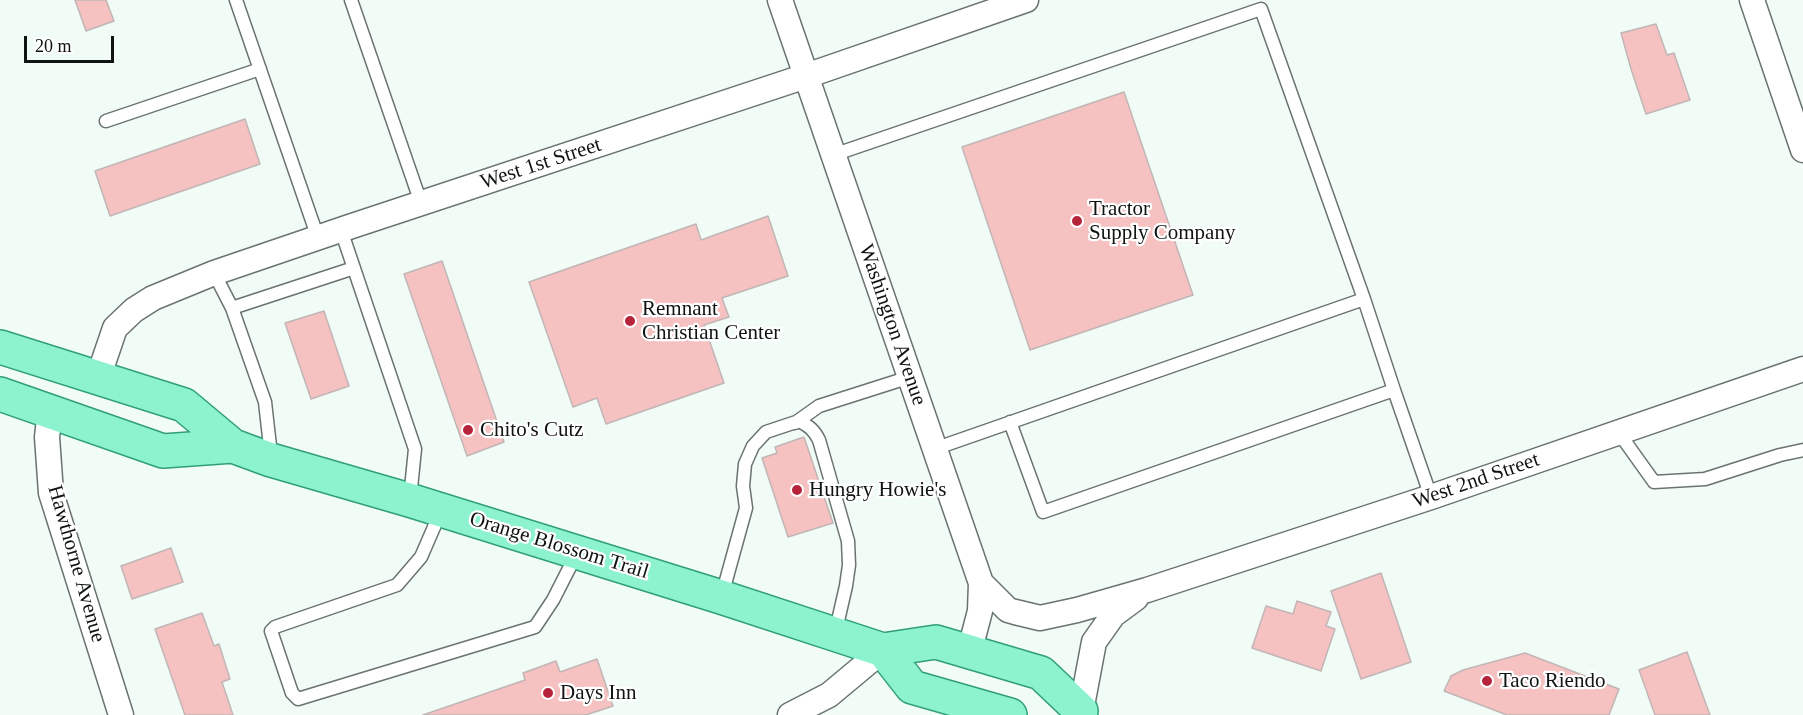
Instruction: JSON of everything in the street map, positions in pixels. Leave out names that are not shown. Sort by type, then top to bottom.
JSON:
[{"type":"main road","name":"Orange Blossom Trail","points":[[0,346],[184,405],[233,446],[271,460],[442,510],[883,650],[936,642],[1041,673],[1077,714]]},
{"type":"main road","name":"Orange Blossom Trail","points":[[0,394],[163,451],[233,446]]},
{"type":"main road","points":[[883,650],[912,687],[1010,715]]},
{"type":"street","name":"Washington Avenue","points":[[780,0],[981,583],[980,611],[969,652]]},
{"type":"street","name":"West 1st Street","points":[[98,378],[115,328],[134,310],[153,298],[214,273],[806,76],[1026,0]]},
{"type":"street","points":[[1752,0],[1803,150]]},
{"type":"street","name":"West 2nd Street","points":[[981,583],[1008,610],[1040,618],[1077,610],[1148,590],[1431,497],[1803,369]]},
{"type":"street","name":"Hawthorne Avenue","points":[[50,411],[47,437],[51,493],[121,715]]},
{"type":"street","name":"West 2nd Street","points":[[1077,714],[1094,642],[1113,615],[1148,590]]},
{"type":"street","points":[[790,715],[829,695],[883,650]]},
{"type":"lane","points":[[236,0],[318,238]]},
{"type":"lane","points":[[351,0],[420,203]]},
{"type":"lane","points":[[833,155],[1261,9],[1364,299],[1431,497]]},
{"type":"lane","points":[[106,121],[260,69]]},
{"type":"lane","points":[[341,230],[415,449],[409,500]]},
{"type":"lane","points":[[232,308],[354,268]]},
{"type":"lane","points":[[214,273],[232,308],[265,402],[271,460]]},
{"type":"lane","points":[[934,448],[1364,299]]},
{"type":"lane","points":[[795,423],[819,406],[910,377]]},
{"type":"lane","points":[[1010,423],[1043,512],[1394,390]]},
{"type":"lane","points":[[721,597],[746,508],[743,486],[745,464],[753,446],[766,432],[799,422],[814,430],[819,440],[848,541],[849,565],[835,635]]},
{"type":"lane","points":[[1619,432],[1654,482],[1705,479],[1803,450]]},
{"type":"lane","points":[[442,510],[420,558],[397,585],[276,627],[272,632],[292,693],[298,699],[535,627],[553,600],[577,552]]},
{"type":"building","points":[[75,0],[106,0],[114,21],[86,31]]},
{"type":"building","points":[[1656,24],[1667,55],[1674,53],[1690,100],[1646,114],[1621,33]]},
{"type":"building","name":"Tractor Supply Company","points":[[1124,92],[1193,295],[1030,350],[962,147]]},
{"type":"building","points":[[245,119],[260,164],[110,216],[95,171]]},
{"type":"building","name":"Remnant Christian Center","points":[[768,216],[788,276],[722,298],[729,317],[704,325],[724,383],[606,424],[597,398],[573,407],[529,282],[696,224],[701,240]]},
{"type":"building","points":[[442,261],[504,442],[467,456],[404,274]]},
{"type":"building","points":[[324,311],[349,386],[311,399],[285,323]]},
{"type":"building","name":"Hungry Howie's","points":[[804,437],[833,523],[788,537],[762,458],[777,453],[775,447]]},
{"type":"building","points":[[171,548],[183,582],[132,599],[121,566]]},
{"type":"building","points":[[1381,573],[1411,662],[1361,679],[1331,591]]},
{"type":"building","points":[[1297,601],[1331,612],[1326,626],[1335,629],[1321,671],[1252,648],[1266,606],[1293,614]]},
{"type":"building","points":[[202,613],[214,646],[219,644],[230,679],[222,682],[233,715],[185,715],[155,629]]},
{"type":"building","points":[[1687,652],[1710,715],[1655,715],[1639,670]]},
{"type":"building","points":[[1525,653],[1619,689],[1609,715],[1507,715],[1444,691],[1451,676],[1463,670]]},
{"type":"building","name":"Days Inn","points":[[597,659],[613,706],[586,715],[423,715],[525,680],[523,673],[556,661],[560,672]]},
{"type":"place","name":"Tractor Supply Company","points":[[1077,221]]},
{"type":"place","name":"Remnant Christian Center","points":[[630,321]]},
{"type":"place","name":"Chito's Cutz","points":[[468,430]]},
{"type":"place","name":"Hungry Howie's","points":[[797,490]]},
{"type":"place","name":"Taco Riendo","points":[[1487,681]]},
{"type":"place","name":"Days Inn","points":[[548,693]]}]
